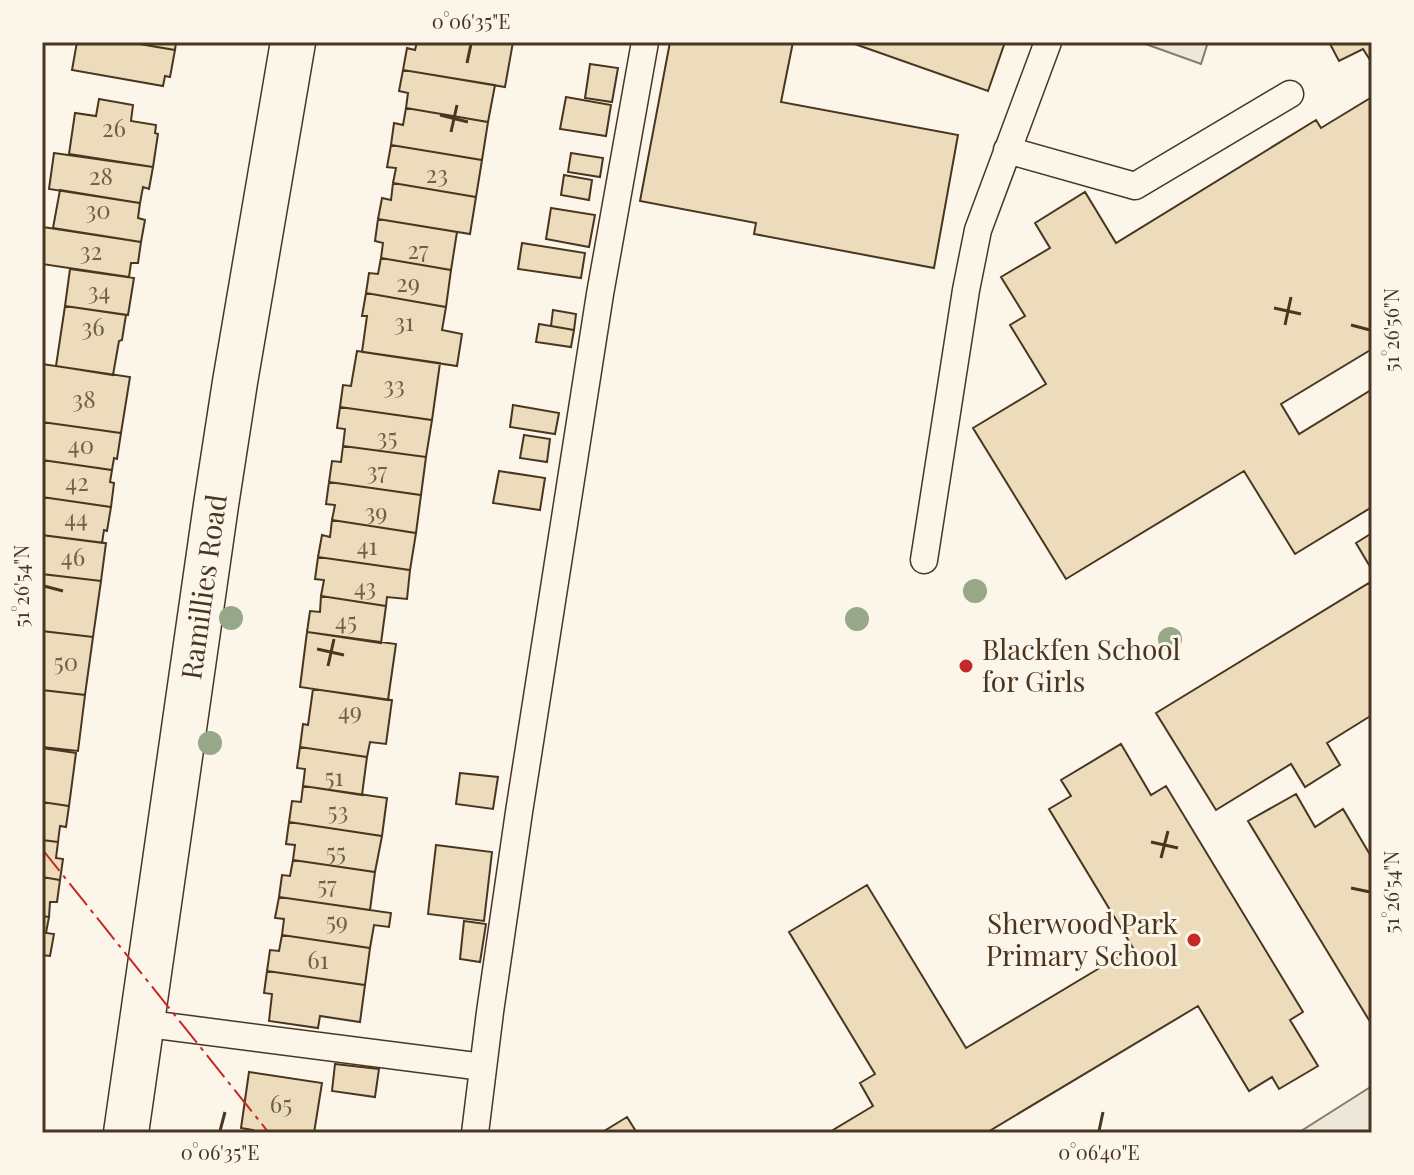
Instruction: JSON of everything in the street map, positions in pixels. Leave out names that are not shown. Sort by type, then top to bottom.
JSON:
[{"type":"street","name":"Ramillies Road","points":[[126,1133],[223,459],[293,42]]},
{"type":"lane","points":[[475,1133],[519,812],[600,294],[645,42]]},
{"type":"lane","points":[[924,560],[978,230],[1048,42]]},
{"type":"lane","points":[[1007,150],[1135,186],[1290,94]]},
{"type":"lane","points":[[141,1023],[483,1067]]},
{"type":"shaded area","points":[[1140,42],[1208,42],[1201,64]]},
{"type":"shaded area","points":[[1372,1086],[1372,1133],[1302,1133],[1301,1131]]},
{"type":"building","points":[[77,42],[128,42],[175,50],[170,77],[165,76],[163,86],[72,70]]},
{"type":"building","points":[[128,42],[176,42],[175,50]]},
{"type":"building","points":[[417,42],[513,42],[505,87],[403,70],[407,48],[415,50]]},
{"type":"building","points":[[670,42],[793,42],[781,102],[958,135],[934,268],[754,234],[756,223],[640,201]]},
{"type":"building","points":[[849,42],[1005,42],[988,91]]},
{"type":"building","points":[[1329,42],[1372,42],[1372,63],[1363,49],[1339,61]]},
{"type":"building","points":[[590,64],[618,68],[612,102],[585,98]]},
{"type":"building","points":[[403,70],[495,85],[488,122],[406,108],[408,93],[399,91]]},
{"type":"building","points":[[566,97],[611,105],[606,136],[560,129]]},
{"type":"building","points":[[1372,97],[1372,349],[1281,404],[1299,434],[1371,390],[1372,507],[1295,554],[1244,471],[1066,579],[973,428],[1046,384],[1010,325],[1025,316],[1001,277],[1050,248],[1035,223],[1085,192],[1116,243],[1316,120],[1321,128]]},
{"type":"building","points":[[99,99],[133,105],[131,121],[156,125],[155,133],[158,134],[153,167],[69,154],[75,113],[96,116]]},
{"type":"building","points":[[406,108],[488,122],[482,160],[391,145],[394,123],[403,125]]},
{"type":"building","points":[[391,145],[482,160],[476,197],[393,183],[396,168],[387,167]]},
{"type":"building","points":[[54,153],[153,167],[149,189],[143,187],[140,203],[49,189]]},
{"type":"building","points":[[571,153],[603,158],[600,177],[568,172]]},
{"type":"building","points":[[564,175],[592,180],[589,200],[561,195]]},
{"type":"building","points":[[393,183],[476,197],[470,234],[378,219],[382,198],[391,200]]},
{"type":"building","points":[[60,190],[140,203],[138,218],[145,220],[141,242],[53,228]]},
{"type":"building","points":[[551,208],[595,215],[589,247],[546,239]]},
{"type":"building","points":[[378,219],[457,232],[451,270],[381,258],[383,243],[375,241]]},
{"type":"building","points":[[43,227],[141,242],[138,263],[131,263],[129,277],[42,264]]},
{"type":"building","points":[[522,243],[585,253],[581,278],[518,269]]},
{"type":"building","points":[[381,258],[451,270],[446,307],[366,293],[369,273],[378,274]]},
{"type":"building","points":[[70,269],[134,278],[128,315],[65,306]]},
{"type":"building","points":[[366,293],[446,307],[442,330],[462,334],[457,366],[362,352],[367,316],[362,316]]},
{"type":"building","points":[[65,306],[126,315],[113,375],[56,366]]},
{"type":"building","points":[[553,310],[576,314],[574,330],[551,326]]},
{"type":"building","points":[[539,324],[574,330],[571,347],[536,342]]},
{"type":"building","points":[[357,351],[440,363],[432,420],[340,407],[343,385],[351,386]]},
{"type":"building","points":[[42,364],[130,377],[121,433],[42,422]]},
{"type":"building","points":[[513,405],[559,413],[555,434],[510,427]]},
{"type":"building","points":[[340,407],[432,420],[426,457],[343,446],[345,429],[337,428]]},
{"type":"building","points":[[42,422],[121,433],[112,470],[42,460]]},
{"type":"building","points":[[524,435],[550,439],[547,462],[520,458]]},
{"type":"building","points":[[343,446],[426,457],[421,495],[329,482],[332,461],[341,462]]},
{"type":"building","points":[[42,460],[112,470],[111,507],[42,497]]},
{"type":"building","points":[[499,471],[545,478],[540,510],[493,503]]},
{"type":"building","points":[[329,482],[421,495],[416,533],[332,520],[335,505],[326,504]]},
{"type":"building","points":[[42,497],[111,507],[102,543],[42,535]]},
{"type":"building","points":[[332,520],[416,533],[410,570],[318,557],[322,535],[330,537]]},
{"type":"building","points":[[1372,533],[1372,570],[1356,543]]},
{"type":"building","points":[[42,535],[106,543],[101,581],[42,574]]},
{"type":"building","points":[[318,557],[410,570],[407,599],[387,597],[386,606],[321,596],[324,580],[315,579]]},
{"type":"building","points":[[42,574],[101,581],[93,637],[42,631]]},
{"type":"building","points":[[1369,583],[1372,588],[1372,715],[1327,743],[1340,765],[1305,787],[1291,764],[1216,810],[1156,713]]},
{"type":"building","points":[[321,596],[386,606],[381,643],[307,632],[310,611],[320,612]]},
{"type":"building","points":[[42,631],[93,637],[85,695],[42,690]]},
{"type":"building","points":[[307,632],[396,644],[388,700],[300,687]]},
{"type":"building","points":[[313,689],[392,700],[386,744],[370,742],[367,757],[300,747],[303,724],[308,725]]},
{"type":"building","points":[[42,690],[85,695],[78,751],[42,747]]},
{"type":"building","name":"Sherwood Park Primary School","points":[[1121,744],[1151,795],[1166,786],[1303,1012],[1290,1020],[1318,1066],[1279,1089],[1272,1077],[1249,1091],[1198,1006],[986,1133],[828,1133],[873,1106],[860,1083],[875,1074],[789,932],[867,885],[966,1048],[1133,948],[1049,809],[1071,796],[1061,780]]},
{"type":"building","points":[[300,747],[367,757],[362,795],[303,786],[305,769],[297,768]]},
{"type":"building","points":[[42,748],[76,753],[69,806],[42,802]]},
{"type":"building","points":[[460,773],[498,777],[493,809],[456,804]]},
{"type":"building","points":[[303,786],[387,798],[382,836],[289,822],[292,801],[301,802]]},
{"type":"building","points":[[1296,794],[1315,827],[1343,809],[1372,858],[1372,1025],[1248,821]]},
{"type":"building","points":[[42,802],[69,806],[66,827],[60,826],[58,842],[42,840]]},
{"type":"building","points":[[289,822],[382,836],[375,872],[293,860],[295,845],[286,844]]},
{"type":"building","points":[[42,840],[58,842],[56,858],[63,859],[60,880],[42,877]]},
{"type":"building","points":[[436,845],[492,852],[484,921],[428,914]]},
{"type":"building","points":[[293,860],[375,872],[370,910],[279,897],[282,875],[290,876]]},
{"type":"building","points":[[42,877],[60,880],[57,902],[50,902],[49,917],[42,916]]},
{"type":"building","points":[[279,897],[391,913],[389,927],[374,925],[370,948],[282,935],[284,919],[275,918]]},
{"type":"building","points":[[42,916],[49,917],[46,933],[54,934],[50,956],[42,955]]},
{"type":"building","points":[[464,921],[486,924],[480,962],[460,959]]},
{"type":"building","points":[[282,935],[370,948],[365,985],[267,971],[270,950],[279,951]]},
{"type":"building","points":[[267,971],[365,985],[360,1022],[320,1016],[318,1028],[269,1021],[272,994],[264,993]]},
{"type":"building","points":[[335,1064],[379,1069],[375,1097],[332,1091]]},
{"type":"building","points":[[249,1072],[322,1083],[314,1133],[252,1133],[253,1130],[241,1128]]},
{"type":"building","points":[[627,1117],[637,1133],[601,1133]]},
{"type":"power","points":[[42,849],[269,1133]]},
{"type":"place","name":"Blackfen School for Girls","points":[[966,666]]},
{"type":"place","name":"Sherwood Park Primary School","points":[[1194,940]]}]
